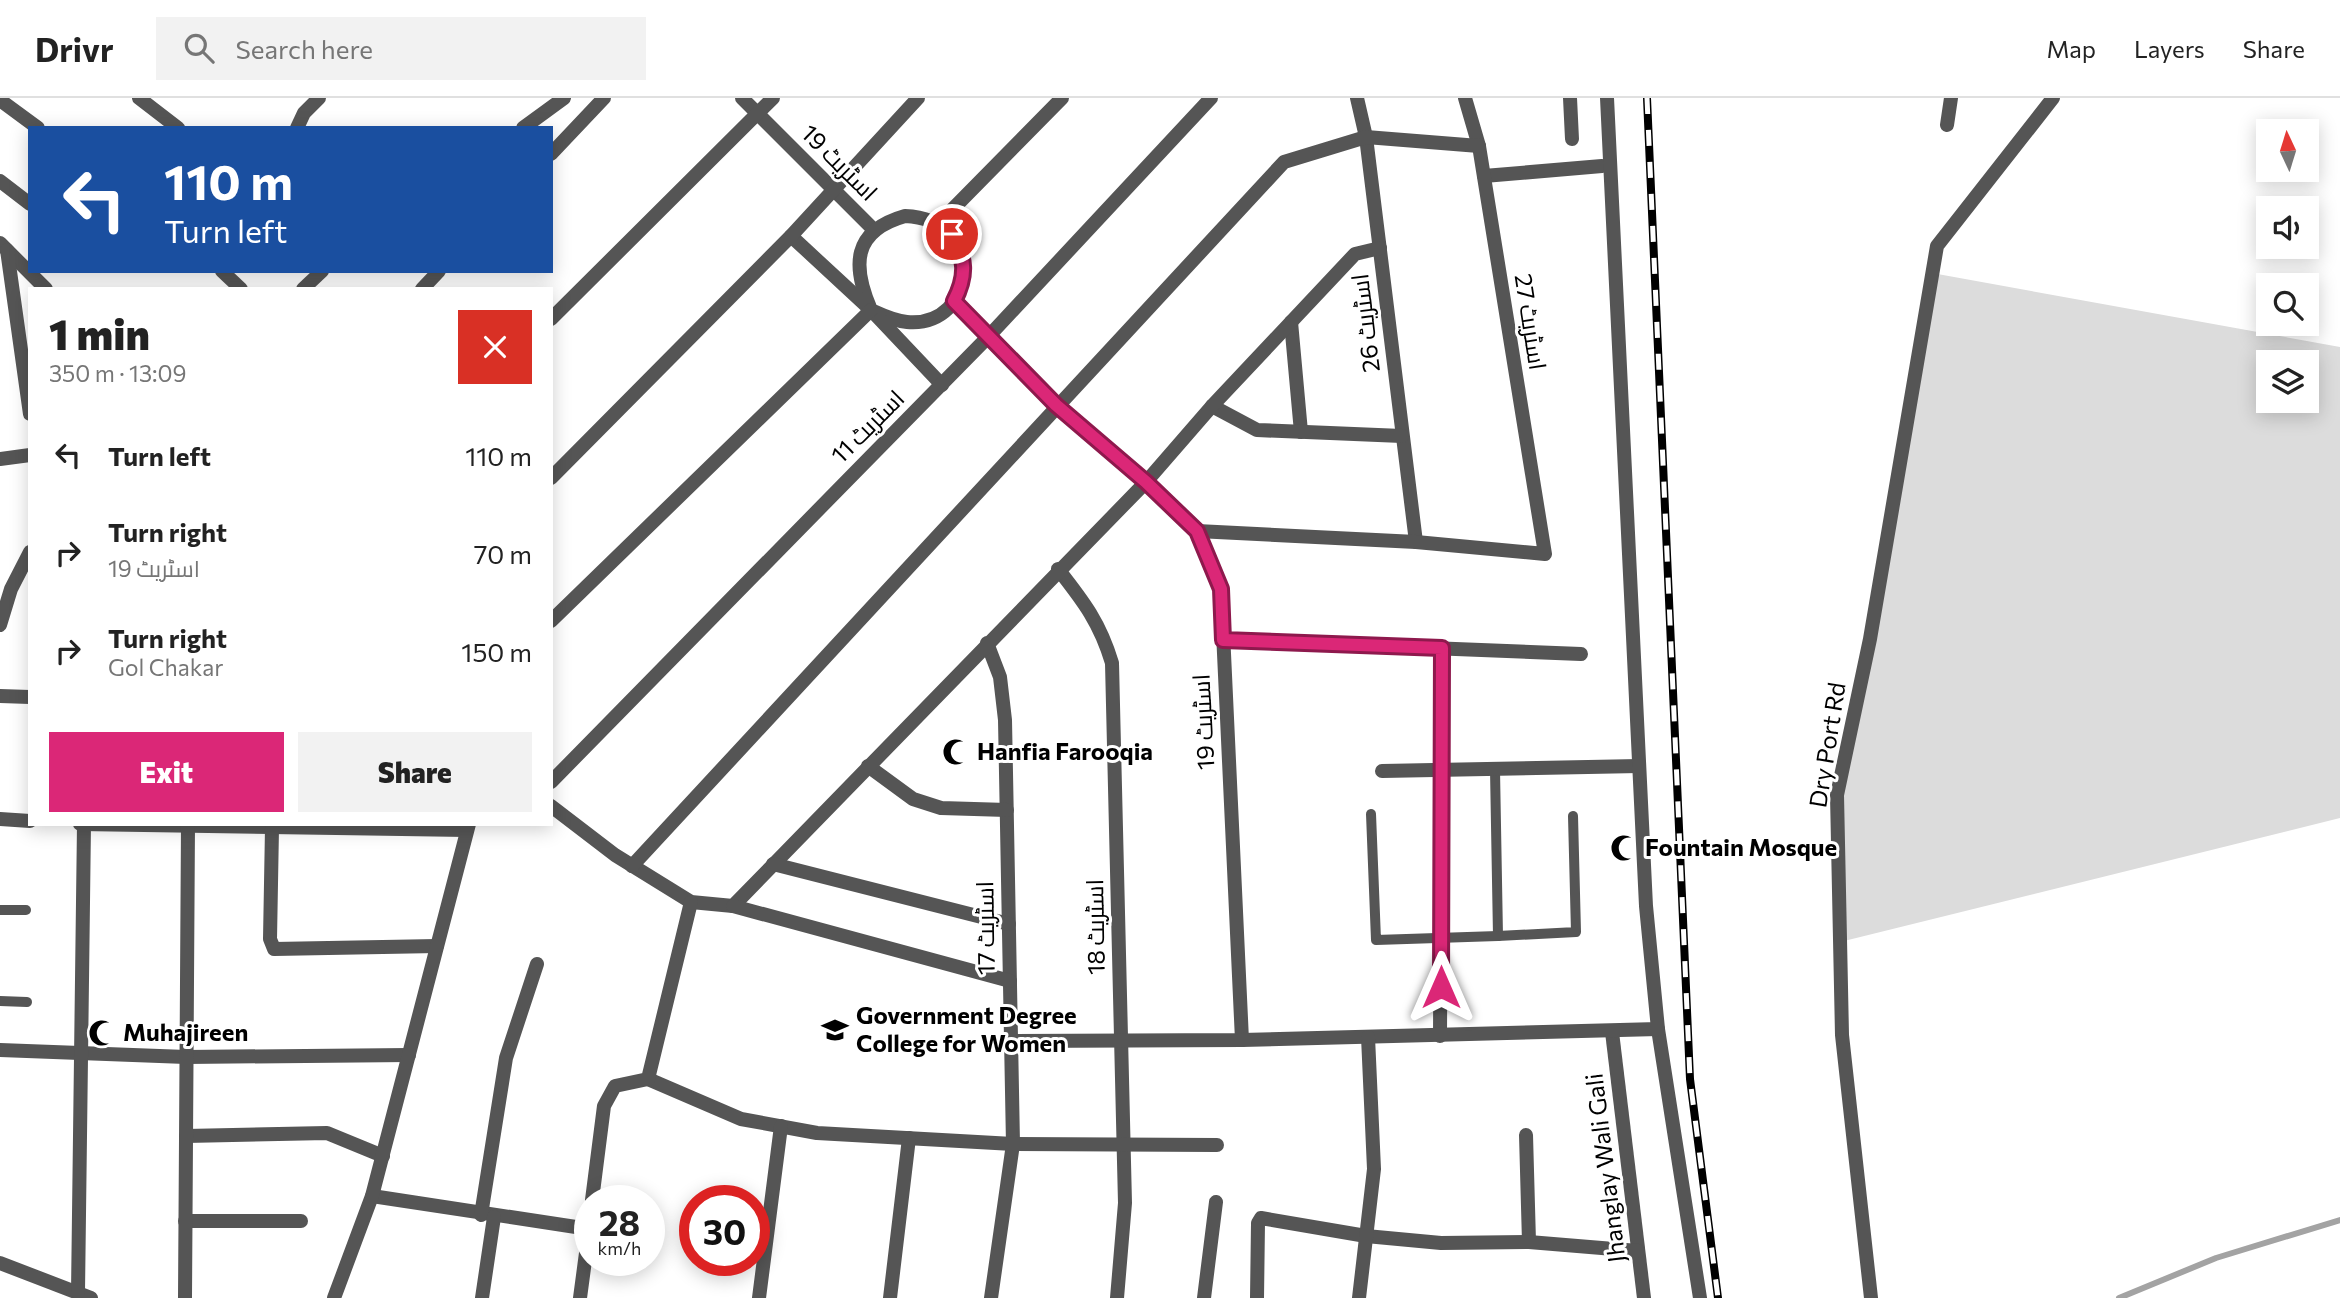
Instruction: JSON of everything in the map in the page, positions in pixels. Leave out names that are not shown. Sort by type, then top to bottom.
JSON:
[{"type":"street","points":[[139,98],[175,126]]},
{"type":"street","points":[[298,126],[304,113],[319,98]]},
{"type":"street","points":[[526,126],[564,98]]},
{"type":"street","points":[[553,151],[604,98]]},
{"type":"street","name":"اسٹریٹ 19","points":[[743,98],[874,230]]},
{"type":"street","points":[[553,318],[773,98]]},
{"type":"street","points":[[553,476],[791,236],[918,98]]},
{"type":"street","points":[[939,223],[1062,98]]},
{"type":"street","name":"اسٹریٹ 11","points":[[553,780],[942,385],[1211,98]]},
{"type":"street","name":"اسٹریٹ 26","points":[[1357,98],[1366,137],[1416,542]]},
{"type":"street","name":"اسٹریٹ 27","points":[[1416,542],[1545,554],[1479,146],[1465,98]]},
{"type":"street","points":[[1570,98],[1572,139]]},
{"type":"street","points":[[1607,98],[1646,906],[1658,1029],[1700,1298]]},
{"type":"street","points":[[1947,125],[1951,98]]},
{"type":"street","name":"Dry Port Rd","points":[[1871,1298],[1842,1035],[1838,795],[1870,639],[1937,246],[2053,98]]},
{"type":"street","points":[[0,100],[35,126]]},
{"type":"street","points":[[632,866],[1056,405],[1284,162],[1366,137],[1479,146]]},
{"type":"street","points":[[1484,176],[1602,166]]},
{"type":"street","points":[[0,181],[28,202]]},
{"type":"street","points":[[922,216],[939,223],[952,234],[961,250],[965,267],[962,285],[954,301],[940,313],[924,321],[906,322],[871,310],[858,278],[858,260],[863,244],[874,230],[888,220],[922,216]]},
{"type":"street","points":[[791,236],[871,310],[942,385]]},
{"type":"street","points":[[4,246],[28,271]]},
{"type":"street","points":[[4,246],[4,274],[28,403]]},
{"type":"street","points":[[733,906],[1058,569],[1146,482],[1212,406],[1355,254],[1380,248]]},
{"type":"street","points":[[4,274],[24,267]]},
{"type":"street","points":[[30,273],[44,287]]},
{"type":"street","points":[[224,273],[239,287]]},
{"type":"street","points":[[305,287],[320,273]]},
{"type":"street","points":[[424,287],[437,273]]},
{"type":"street","name":"اسٹریٹ 19","points":[[954,301],[1056,405],[1146,482],[1197,531],[1221,589],[1242,1040]]},
{"type":"street","points":[[553,619],[871,310]]},
{"type":"street","points":[[1291,322],[1301,432]]},
{"type":"street","points":[[1212,406],[1257,430],[1402,436]]},
{"type":"street","points":[[0,459],[28,455]]},
{"type":"street","points":[[1197,531],[1416,542]]},
{"type":"street","points":[[0,625],[11,589],[28,556]]},
{"type":"street","name":"اسٹریٹ 18","points":[[1058,569],[1091,611],[1104,637],[1112,663],[1125,1203],[1117,1298]]},
{"type":"street","points":[[1223,640],[1581,654]]},
{"type":"street","name":"اسٹریٹ 17","points":[[987,643],[1000,677],[1005,720],[1013,1144],[991,1298]]},
{"type":"street","points":[[1440,1036],[1442,648]]},
{"type":"street","points":[[0,696],[28,697]]},
{"type":"street","points":[[868,766],[913,799],[962,810],[1007,810]]},
{"type":"street","points":[[1382,771],[1639,766]]},
{"type":"street","points":[[553,807],[632,866],[691,902],[733,906],[1010,981]]},
{"type":"street","points":[[0,819],[28,821]]},
{"type":"street","points":[[0,1263],[85,1295],[81,1052],[83,826]]},
{"type":"street","points":[[185,1298],[188,826],[468,827],[372,1196],[337,1298]]},
{"type":"street","points":[[272,828],[270,939],[274,949],[437,946]]},
{"type":"street","points":[[773,864],[1009,924]]},
{"type":"street","points":[[648,1079],[691,902]]},
{"type":"street","points":[[482,1298],[487,1216],[506,1058],[537,964]]},
{"type":"street","points":[[1011,1041],[1242,1040],[1658,1029]]},
{"type":"street","name":"Jhanglay Wali Gali","points":[[1612,1032],[1644,1298]]},
{"type":"street","points":[[1359,1298],[1374,1169],[1368,1037]]},
{"type":"street","points":[[0,1050],[186,1057],[409,1055]]},
{"type":"street","points":[[594,1185],[604,1106],[615,1086],[648,1079],[741,1119],[817,1133],[1013,1144],[1217,1145]]},
{"type":"street","points":[[759,1298],[780,1126]]},
{"type":"street","points":[[186,1136],[327,1133],[383,1156]]},
{"type":"street","points":[[1526,1135],[1529,1242]]},
{"type":"street","points":[[890,1298],[909,1138]]},
{"type":"street","points":[[372,1196],[487,1216],[574,1224]]},
{"type":"street","points":[[1204,1298],[1216,1202]]},
{"type":"street","points":[[1256,1298],[1258,1223],[1261,1218],[1366,1236],[1441,1243],[1529,1242],[1638,1251]]},
{"type":"street","points":[[185,1221],[301,1221]]},
{"type":"street","points":[[580,1298],[583,1276]]},
{"type":"lane","points":[[1495,770],[1498,936]]},
{"type":"lane","points":[[1371,814],[1376,940],[1576,932],[1573,816]]},
{"type":"lane","points":[[0,910],[26,910]]},
{"type":"lane","points":[[0,1001],[27,1002]]},
{"type":"shaded area","points":[[1932,273],[2256,332],[2256,336],[2279,336],[2340,347],[2340,818],[1840,942],[1837,795]]},
{"type":"waterway","points":[[2119,1298],[2216,1258],[2340,1220]]},
{"type":"railway","points":[[1647,98],[1690,1079],[1718,1298]]},
{"type":"place","name":"Hanfia Farooqia","points":[[956,752]]},
{"type":"place","name":"Fountain Mosque","points":[[1624,848]]},
{"type":"place","name":"Government Degree College for Women","points":[[835,1030]]},
{"type":"place","name":"Muhajireen","points":[[102,1033]]},
{"type":"route","points":[[952,234],[961,250],[965,267],[962,285],[954,301],[1056,405],[1146,482],[1197,531],[1221,589],[1223,640],[1442,648],[1441,987]]}]
